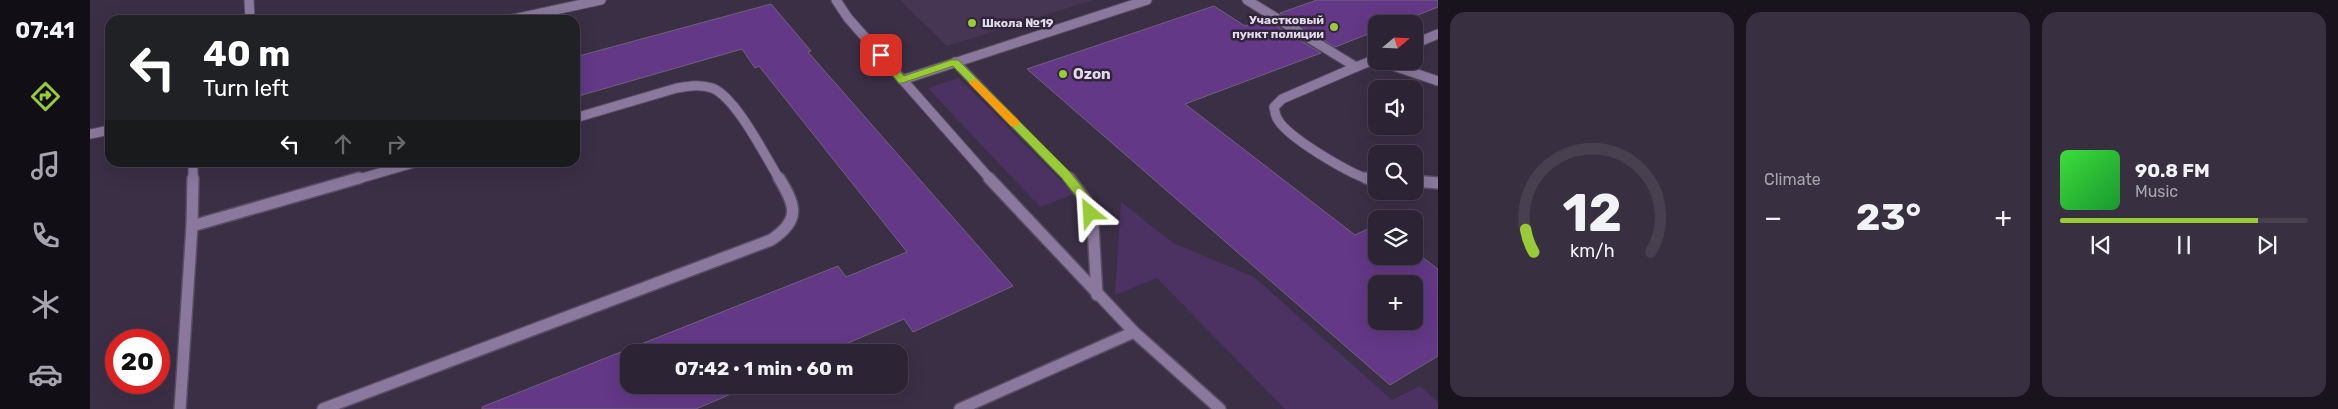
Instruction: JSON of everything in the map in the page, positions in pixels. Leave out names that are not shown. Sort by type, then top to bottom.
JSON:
[{"type":"lane","points":[[249,0],[250,15]]},
{"type":"lane","points":[[528,15],[575,3],[601,0]]},
{"type":"lane","points":[[836,0],[848,18],[958,145],[1097,295],[1134,332],[1220,409]]},
{"type":"lane","points":[[902,80],[1147,0]]},
{"type":"lane","points":[[1247,0],[1356,67]]},
{"type":"lane","points":[[1423,40],[1438,34]]},
{"type":"lane","points":[[955,62],[1065,174],[1086,200],[1093,226],[1097,295]]},
{"type":"lane","points":[[1368,63],[1282,99],[1274,107],[1277,119],[1290,132],[1337,166],[1357,176],[1368,179]]},
{"type":"lane","points":[[1406,70],[1438,81]]},
{"type":"lane","points":[[323,409],[771,240],[788,229],[795,214],[791,198],[730,100],[718,90],[701,86],[683,88],[580,117]]},
{"type":"lane","points":[[90,134],[105,131]]},
{"type":"lane","points":[[180,409],[192,226],[193,167]]},
{"type":"lane","points":[[192,226],[399,167]]},
{"type":"lane","points":[[1423,182],[1438,183]]},
{"type":"lane","points":[[960,409],[1134,332]]},
{"type":"shaded area","name":"Школа №19","points":[[900,0],[1093,0],[947,46]]},
{"type":"shaded area","points":[[959,78],[1074,194],[1040,207],[928,88]]},
{"type":"shaded area","points":[[1121,202],[1173,243],[1254,277],[1392,400],[1420,386],[1438,402],[1438,409],[1285,409],[1157,278],[1115,295]]},
{"type":"building","points":[[1317,0],[1438,0],[1438,7],[1418,15],[1368,15],[1368,34],[1335,47],[1280,13]]},
{"type":"building","points":[[771,4],[811,51],[808,52],[1013,286],[913,332],[904,319],[846,344],[641,344],[838,266],[846,277],[907,252],[759,66],[755,68],[742,49],[580,96],[580,56]]},
{"type":"building","points":[[1214,6],[1245,26],[1265,19],[1321,53],[1185,104],[1355,235],[1368,229],[1368,265],[1423,265],[1423,258],[1438,269],[1438,356],[1390,385],[1027,69]]},
{"type":"building","points":[[620,352],[620,394],[731,394],[696,409],[482,409],[482,407]]},
{"type":"slow traffic","points":[[974,82],[1015,123]]},
{"type":"place","name":"Школа №19","points":[[972,23]]},
{"type":"place","name":"Участковый пункт полиции","points":[[1334,27]]},
{"type":"place","name":"Ozon","points":[[1063,74]]},
{"type":"route","points":[[881,55],[902,80],[955,62],[1065,174],[1086,200],[1090,213]]}]
